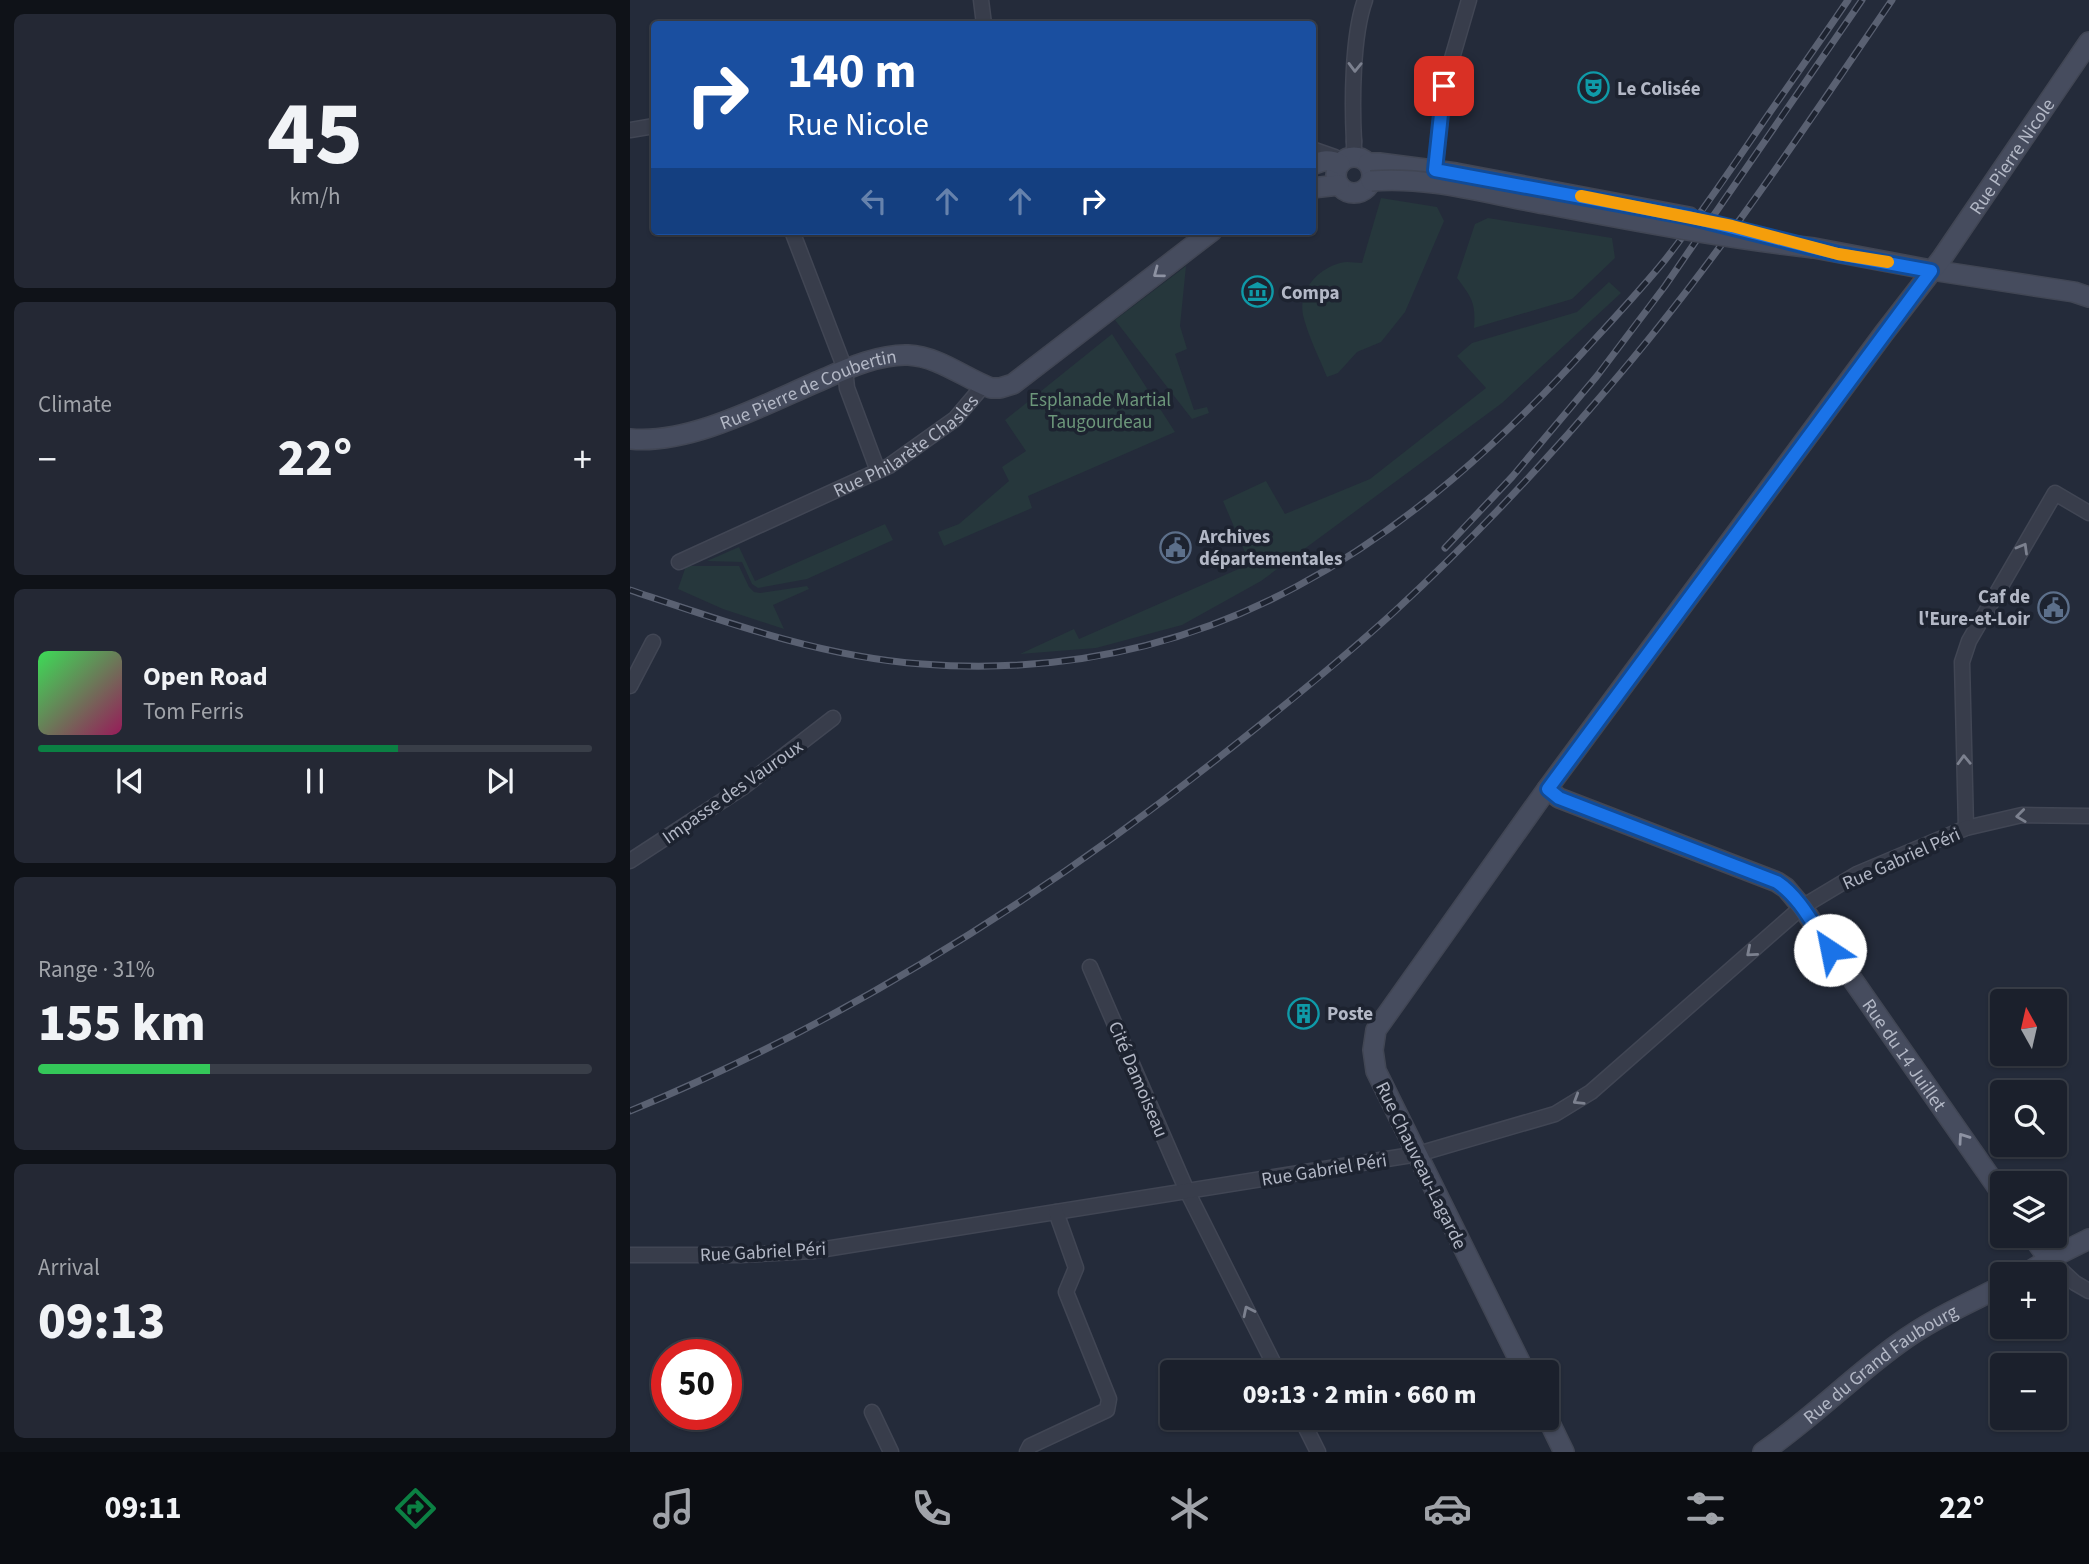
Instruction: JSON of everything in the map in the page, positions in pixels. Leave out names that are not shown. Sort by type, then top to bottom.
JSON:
[{"type":"main road","name":"Rue Pierre Nicole","points":[[1548,789],[1969,220],[2089,42]]},
{"type":"main road","points":[[1316,163],[1323,160],[1355,161],[1435,170],[1689,217],[1931,271],[2074,292],[2089,297]]},
{"type":"main road","points":[[1355,161],[1366,188],[1348,192],[1339,185],[1336,177],[1355,161]]},
{"type":"main road","points":[[1355,161],[1391,179],[1474,189],[1728,238],[1814,247]]},
{"type":"main road","points":[[1316,188],[1339,185]]},
{"type":"main road","name":"Rue Philarète Chasles","points":[[984,386],[1000,388],[1013,384],[1207,235]]},
{"type":"main road","name":"Rue Pierre de Coubertin","points":[[630,439],[645,441],[692,433],[845,369],[905,355],[937,360],[984,386]]},
{"type":"main road","name":"Rue du 14 Juillet","points":[[1548,789],[1559,798],[1777,882],[1786,888],[1802,907],[1990,1177]]},
{"type":"main road","name":"Rue Chauveau-Lagarde","points":[[1519,1360],[1376,1071],[1373,1050],[1376,1030],[1548,789]]},
{"type":"main road","points":[[2044,1262],[2089,1239]]},
{"type":"main road","points":[[2041,1248],[2049,1259]]},
{"type":"main road","name":"Rue du Grand Faubourg","points":[[1763,1452],[1808,1419],[1900,1342],[1942,1316],[1990,1292]]},
{"type":"main road","points":[[1553,1430],[1564,1452]]},
{"type":"street","points":[[981,0],[984,21]]},
{"type":"street","points":[[1316,150],[1355,161],[1356,52],[1365,0]]},
{"type":"street","points":[[1435,170],[1444,86],[1469,0]]},
{"type":"street","points":[[630,130],[651,126]]},
{"type":"street","points":[[794,235],[845,369],[846,388],[878,471]]},
{"type":"street","name":"Rue Philarète Chasles","points":[[679,562],[889,466],[955,419],[984,386]]},
{"type":"street","points":[[1966,828],[1962,662],[1969,640],[2055,493],[2089,513]]},
{"type":"street","points":[[630,686],[653,642]]},
{"type":"street","name":"Impasse des Vauroux","points":[[630,861],[742,788],[833,718]]},
{"type":"street","name":"Rue Gabriel Péri","points":[[630,1255],[740,1255],[813,1251],[1418,1154],[1555,1114],[1591,1092],[1802,907],[1857,874],[1966,828],[2022,815],[2089,816]]},
{"type":"street","name":"Cité Damoiseau","points":[[1090,967],[1187,1191],[1272,1360]]},
{"type":"street","points":[[1027,1452],[1030,1446],[1107,1410],[1109,1399],[1066,1292],[1076,1268],[1056,1212]]},
{"type":"street","points":[[2049,1259],[2075,1283],[2089,1291]]},
{"type":"street","points":[[872,1412],[891,1452]]},
{"type":"street","points":[[1307,1430],[1318,1452]]},
{"type":"green space","points":[[1381,198],[1437,207],[1444,221],[1405,312],[1381,342],[1357,352],[1338,373],[1327,377],[1305,323],[1302,306],[1304,297],[1311,282],[1324,270],[1343,262],[1362,263]]},
{"type":"green space","points":[[1488,218],[1612,238],[1615,258],[1572,299],[1474,328],[1472,301],[1457,278],[1475,224]]},
{"type":"green space","points":[[1186,266],[1180,326],[1187,349],[1175,354],[1194,410],[1207,407],[1209,413],[1192,419],[1115,320]]},
{"type":"green space","points":[[1609,282],[1621,293],[1502,403],[1261,581],[1182,625],[1096,648],[1020,654],[1074,629],[1079,639],[1250,564],[1223,501],[1266,481],[1285,514],[1370,479],[1486,388],[1457,356],[1472,343],[1577,312]]},
{"type":"green space","name":"Esplanade Martial Taugourdeau","points":[[1112,334],[1175,432],[1028,496],[1032,508],[944,546],[938,532],[959,524],[1009,481],[1002,467],[1026,451],[1005,420]]},
{"type":"green space","points":[[885,524],[893,540],[807,579],[758,588],[752,584],[742,562],[707,561],[739,547],[755,581]]},
{"type":"green space","points":[[686,566],[739,566],[754,592],[807,586],[809,589],[773,605],[784,629],[723,609],[678,589]]},
{"type":"railway","points":[[630,590],[774,636],[848,654],[922,664],[1026,665],[1122,651],[1212,625],[1297,586],[1377,537],[1453,479],[1525,412],[1595,339],[1678,243],[1848,0]]},
{"type":"railway","points":[[1445,548],[1512,477],[1597,376],[1665,286],[1862,0]]},
{"type":"railway","points":[[630,1111],[786,1039],[936,955],[1008,909],[1149,811],[1330,668],[1423,585],[1505,503],[1647,342],[1756,198],[1892,0]]},
{"type":"slow traffic","points":[[1581,196],[1732,226],[1838,254],[1888,262]]},
{"type":"place","name":"Le Colisée","points":[[1594,88]]},
{"type":"place","name":"Compa","points":[[1258,292]]},
{"type":"place","name":"Archives départementales","points":[[1176,547]]},
{"type":"place","name":"Caf de l'Eure-et-Loir","points":[[2053,607]]},
{"type":"place","name":"Poste","points":[[1304,1013]]},
{"type":"route","points":[[1444,86],[1435,170],[1689,217],[1838,254],[1931,271],[1548,789],[1559,798],[1777,882],[1786,888],[1802,907],[1830,950]]}]
